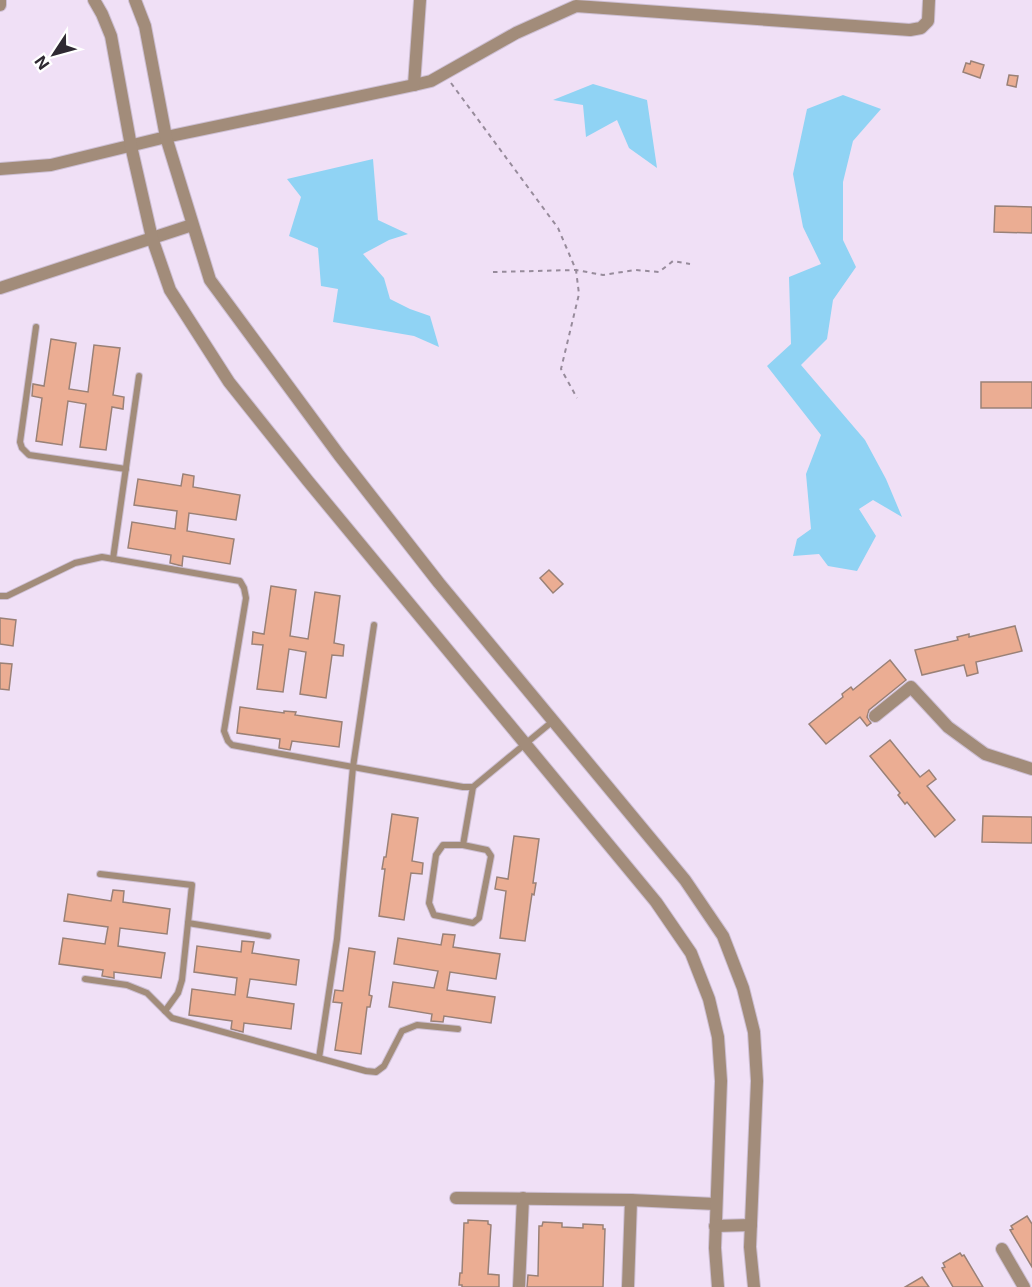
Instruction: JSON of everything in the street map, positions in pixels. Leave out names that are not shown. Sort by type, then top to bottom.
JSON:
[{"type":"street","points":[[0,0],[0,5]]},
{"type":"street","points":[[94,0],[111,36],[131,146],[152,238],[170,290],[229,382],[315,490],[656,902],[691,953],[709,999],[718,1037],[721,1081],[715,1204],[718,1287]]},
{"type":"street","points":[[135,0],[145,26],[165,137],[210,280],[339,455],[431,574],[685,880],[723,936],[743,988],[754,1032],[757,1081],[750,1247],[754,1287]]},
{"type":"street","points":[[414,85],[420,0]]},
{"type":"street","points":[[0,169],[51,165],[165,137],[430,81],[516,33],[576,6],[671,6],[910,30],[921,28],[928,21],[929,0]]},
{"type":"street","points":[[0,288],[192,225]]},
{"type":"street","points":[[875,716],[911,687],[948,728],[985,754],[1032,769]]},
{"type":"street","points":[[456,1198],[631,1200],[715,1204]]},
{"type":"street","points":[[519,1287],[523,1198]]},
{"type":"street","points":[[628,1287],[631,1200]]},
{"type":"street","points":[[715,1226],[751,1225]]},
{"type":"street","points":[[1002,1249],[1024,1287]]},
{"type":"lane","points":[[36,327],[20,442],[22,448],[29,455],[126,469]]},
{"type":"lane","points":[[113,559],[139,376]]},
{"type":"lane","points":[[0,596],[8,596],[75,563],[102,557],[240,581],[246,598],[225,731],[232,745],[463,788],[473,787],[553,721]]},
{"type":"lane","points":[[319,1058],[337,939],[353,767],[374,625]]},
{"type":"lane","points":[[463,845],[473,787]]},
{"type":"lane","points":[[443,845],[463,845],[487,850],[491,856],[479,918],[472,923],[434,915],[429,903],[436,855],[443,845]]},
{"type":"lane","points":[[100,874],[192,885],[182,980],[178,993],[165,1011]]},
{"type":"lane","points":[[188,923],[268,936]]},
{"type":"lane","points":[[85,979],[127,985],[147,993],[172,1018],[366,1071],[376,1072],[384,1066],[402,1031],[417,1025],[458,1029]]},
{"type":"path","points":[[444,73],[558,228],[576,270],[579,294],[561,369],[578,398]]},
{"type":"path","points":[[493,272],[576,270],[603,275],[635,270],[659,272],[673,261],[690,264]]},
{"type":"water","points":[[593,84],[647,100],[657,168],[629,148],[617,120],[586,137],[583,105],[553,100]]},
{"type":"water","points":[[843,95],[881,109],[853,141],[843,182],[843,240],[856,267],[833,300],[827,339],[801,365],[865,440],[886,479],[902,517],[873,500],[859,509],[876,536],[857,571],[828,566],[819,554],[793,556],[797,539],[811,529],[806,474],[821,435],[767,366],[791,344],[789,277],[821,264],[803,227],[793,174],[807,109]]},
{"type":"water","points":[[373,159],[378,220],[408,234],[389,240],[363,254],[384,278],[390,299],[430,316],[439,347],[414,336],[333,322],[338,289],[321,286],[318,248],[289,236],[301,197],[287,179]]},
{"type":"building","points":[[971,61],[984,65],[980,78],[963,72],[966,63],[970,64]]},
{"type":"building","points":[[1009,75],[1018,76],[1016,87],[1007,85]]},
{"type":"building","points":[[995,206],[1032,207],[1032,233],[994,232]]},
{"type":"building","points":[[51,339],[76,343],[69,389],[88,392],[94,345],[120,348],[113,395],[124,397],[123,409],[112,407],[106,450],[80,447],[86,404],[68,401],[62,445],[36,441],[42,398],[32,396],[33,384],[44,386]]},
{"type":"building","points":[[981,382],[1032,382],[1032,408],[981,408]]},
{"type":"building","points":[[183,474],[194,476],[193,487],[240,495],[236,520],[189,513],[187,531],[234,539],[230,564],[183,556],[182,566],[170,563],[171,555],[128,548],[132,522],[175,529],[177,511],[134,505],[138,479],[181,486]]},
{"type":"building","points":[[549,570],[563,584],[553,593],[540,578]]},
{"type":"building","points":[[271,586],[296,590],[290,636],[308,639],[315,592],[340,596],[334,643],[344,645],[343,656],[332,655],[326,698],[300,694],[306,652],[289,649],[283,692],[257,689],[263,645],[252,644],[253,632],[264,634]]},
{"type":"building","points":[[0,618],[16,620],[13,646],[0,644]]},
{"type":"building","points":[[1015,626],[1022,651],[976,662],[978,673],[967,676],[964,665],[922,675],[915,650],[958,640],[957,637],[969,634],[969,637]]},
{"type":"building","points":[[890,660],[906,680],[869,710],[867,717],[871,723],[867,726],[860,717],[826,744],[809,724],[843,697],[842,694],[851,687],[853,690]]},
{"type":"building","points":[[0,663],[12,664],[9,690],[0,689]]},
{"type":"building","points":[[240,707],[284,713],[284,711],[296,712],[295,715],[342,722],[339,747],[292,741],[290,750],[279,748],[280,739],[237,733]]},
{"type":"building","points":[[890,740],[920,777],[929,770],[936,779],[927,786],[955,820],[935,837],[907,802],[905,804],[898,795],[900,793],[870,756]]},
{"type":"building","points":[[392,814],[418,818],[412,861],[423,863],[422,874],[411,873],[404,920],[379,916],[385,869],[382,869]]},
{"type":"building","points":[[983,816],[1032,817],[1032,843],[982,842]]},
{"type":"building","points":[[514,836],[539,839],[533,883],[536,883],[534,895],[532,894],[525,941],[500,938],[506,891],[495,889],[497,877],[508,879]]},
{"type":"building","points":[[113,890],[124,891],[123,902],[170,909],[167,934],[120,928],[118,946],[165,953],[161,978],[114,972],[114,978],[102,976],[103,970],[59,964],[63,938],[105,944],[108,927],[64,921],[68,894],[111,901]]},
{"type":"building","points":[[443,934],[455,935],[453,947],[500,954],[496,979],[450,972],[447,990],[495,997],[491,1023],[444,1016],[443,1022],[431,1021],[432,1014],[389,1007],[393,982],[434,988],[438,971],[394,964],[398,938],[441,945]]},
{"type":"building","points":[[242,941],[254,942],[252,953],[299,960],[296,985],[250,979],[247,997],[294,1004],[291,1029],[244,1023],[243,1032],[231,1029],[232,1021],[189,1015],[192,989],[235,995],[237,978],[194,972],[197,946],[241,952]]},
{"type":"building","points":[[349,948],[375,952],[369,995],[372,996],[370,1007],[367,1007],[361,1054],[335,1050],[342,1003],[333,1002],[335,990],[343,991]]},
{"type":"building","points":[[1027,1216],[1032,1224],[1032,1267],[1010,1230],[1013,1229],[1011,1226]]},
{"type":"building","points":[[468,1220],[488,1221],[491,1225],[488,1274],[499,1275],[499,1287],[462,1287],[459,1285],[460,1273],[462,1273],[464,1223],[468,1223]]},
{"type":"building","points":[[543,1222],[562,1223],[562,1227],[583,1228],[583,1224],[603,1225],[605,1229],[603,1287],[527,1287],[528,1275],[538,1276],[539,1226],[542,1226]]},
{"type":"building","points":[[960,1253],[964,1255],[983,1287],[953,1287],[942,1268],[945,1267],[943,1263]]},
{"type":"building","points":[[922,1277],[929,1287],[905,1287]]}]
